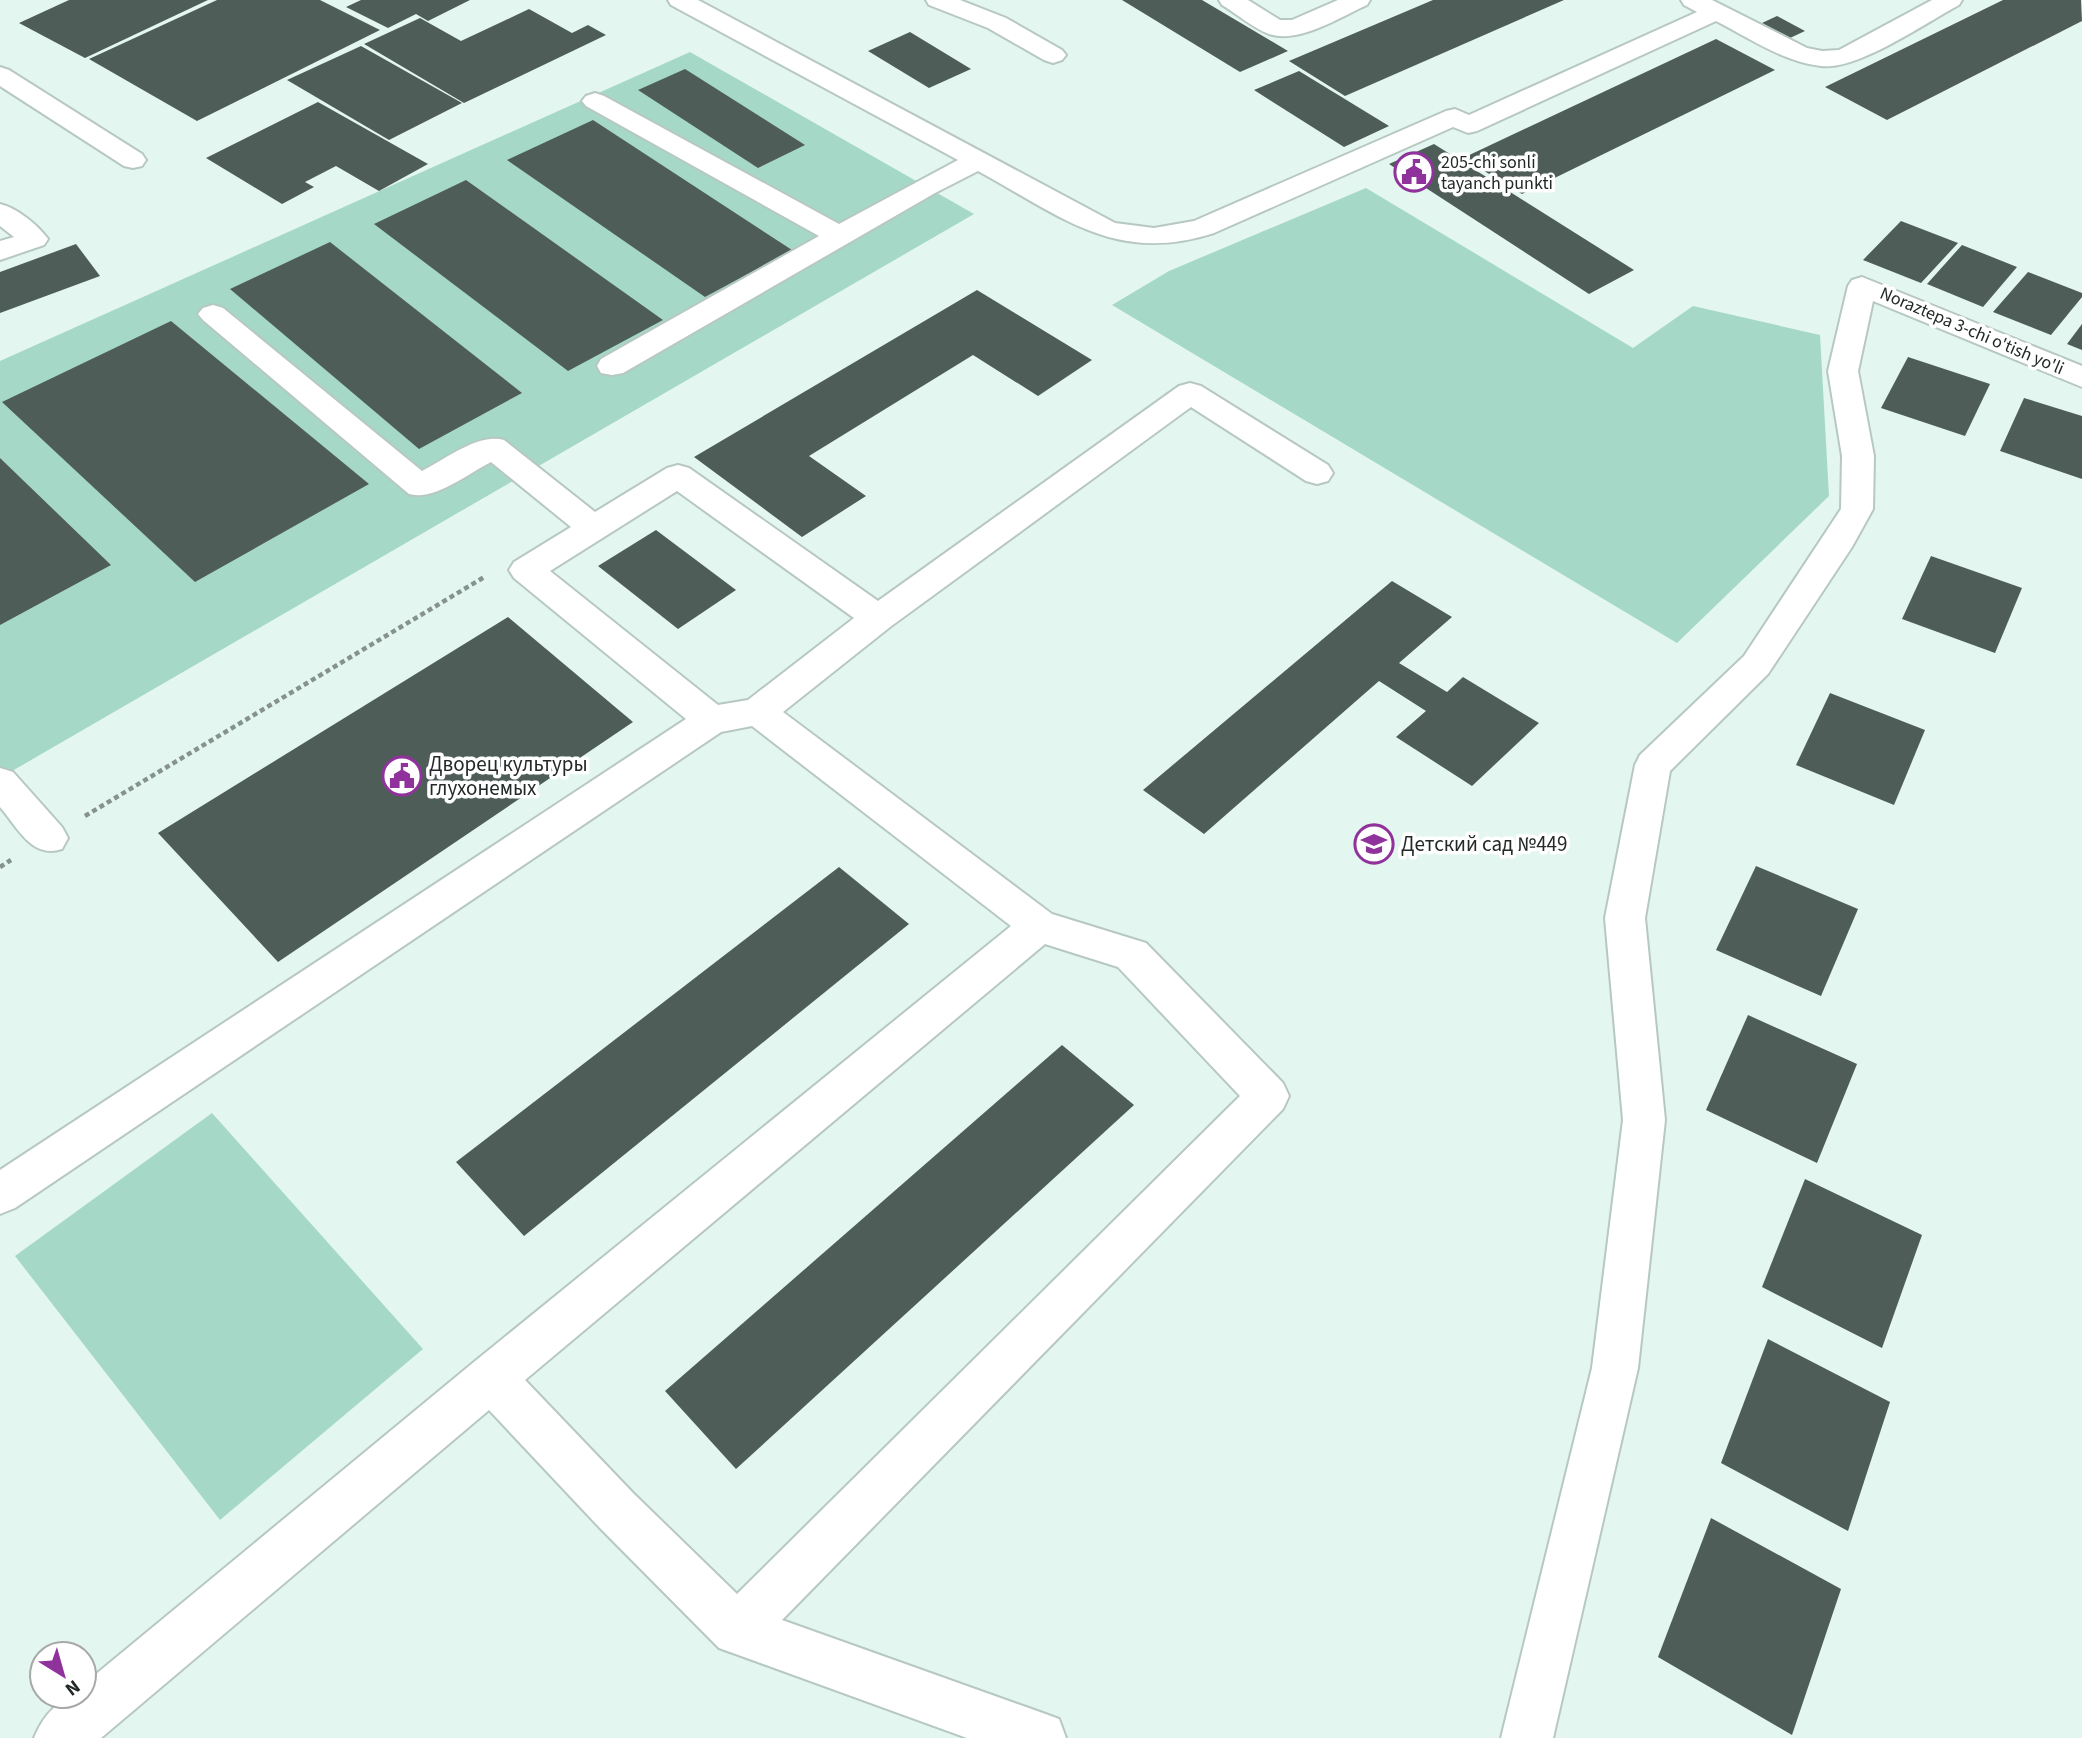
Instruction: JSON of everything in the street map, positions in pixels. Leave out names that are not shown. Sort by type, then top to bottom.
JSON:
[{"type":"street","points":[[938,0],[997,23],[1053,55]]},
{"type":"street","points":[[1231,0],[1275,28],[1296,27],[1358,0]]},
{"type":"street","points":[[1693,0],[1798,53],[1822,59],[1845,57],[1950,0]]},
{"type":"street","points":[[694,2],[1105,229],[1130,236],[1157,237],[1204,227],[1455,117],[1468,125],[1716,12]]},
{"type":"street","points":[[0,75],[133,160]]},
{"type":"street","points":[[595,101],[840,236]]},
{"type":"street","points":[[612,366],[925,187],[978,161]]},
{"type":"street","points":[[0,212],[34,239],[0,251]]},
{"type":"street","name":"Noraztepa 3-chi o'tish yo'li","points":[[1527,1738],[1615,1368],[1644,1120],[1625,918],[1653,765],[1756,665],[1857,509],[1858,456],[1843,370],[1863,286],[2082,377]]},
{"type":"street","points":[[212,314],[420,486],[493,447],[593,528]]},
{"type":"street","points":[[0,1195],[712,720],[758,712],[878,618],[1190,393],[1317,473]]},
{"type":"street","points":[[712,720],[526,570],[678,476],[878,618]]},
{"type":"street","points":[[737,1630],[1268,1096],[1132,955],[1039,926],[758,712]]},
{"type":"street","points":[[0,782],[49,838]]},
{"type":"street","points":[[60,1738],[1039,926]]},
{"type":"street","points":[[491,1378],[616,1510],[737,1630],[1040,1738]]},
{"type":"path","points":[[0,867],[487,575]]},
{"type":"green space","points":[[690,52],[974,214],[0,778],[0,361]]},
{"type":"green space","points":[[1366,188],[1633,348],[1693,306],[1820,335],[1829,496],[1677,643],[1112,305],[1169,271]]},
{"type":"green space","points":[[212,1113],[423,1349],[220,1520],[15,1256]]},
{"type":"building","points":[[69,0],[208,0],[85,58],[19,23]]},
{"type":"building","points":[[217,0],[320,0],[380,30],[197,121],[89,59]]},
{"type":"building","points":[[361,0],[470,0],[428,21],[416,14],[388,28],[346,7]]},
{"type":"building","points":[[1122,0],[1202,0],[1288,51],[1240,72]]},
{"type":"building","points":[[1433,0],[1564,0],[1345,96],[1289,61]]},
{"type":"building","points":[[2003,0],[2081,0],[2082,21],[1887,120],[1825,87]]},
{"type":"building","points":[[529,9],[572,33],[588,25],[606,35],[464,103],[364,44],[420,18],[461,41]]},
{"type":"building","points":[[1777,16],[1805,31],[1790,38],[1762,23]]},
{"type":"building","points":[[910,32],[971,69],[929,88],[868,51]]},
{"type":"building","points":[[1716,39],[1775,70],[1522,194],[1463,158]]},
{"type":"building","points":[[361,46],[462,103],[389,140],[287,80]]},
{"type":"building","points":[[685,69],[805,145],[758,168],[638,90]]},
{"type":"building","points":[[1299,71],[1389,126],[1344,147],[1254,90]]},
{"type":"building","points":[[318,102],[428,164],[379,191],[336,166],[305,182],[314,187],[282,204],[206,158]]},
{"type":"building","points":[[593,120],[792,250],[705,297],[507,160]]},
{"type":"building","points":[[1434,144],[1634,270],[1589,294],[1389,164]]},
{"type":"building","points":[[466,180],[663,320],[568,371],[374,224]]},
{"type":"building","points":[[1901,221],[1958,243],[1921,283],[1863,260]]},
{"type":"building","points":[[330,242],[522,393],[419,449],[230,289]]},
{"type":"building","points":[[76,244],[100,276],[0,313],[0,272]]},
{"type":"building","points":[[1962,245],[2017,267],[1983,307],[1927,284]]},
{"type":"building","points":[[2028,272],[2082,293],[2082,297],[2051,335],[1993,312]]},
{"type":"building","points":[[977,290],[1092,360],[1038,396],[973,355],[809,456],[866,496],[802,537],[694,457]]},
{"type":"building","points":[[171,321],[369,484],[195,582],[2,402]]},
{"type":"building","points":[[2082,324],[2082,350],[2067,344]]},
{"type":"building","points":[[1908,357],[1990,384],[1965,436],[1881,408]]},
{"type":"building","points":[[2024,398],[2082,416],[2082,479],[2000,451]]},
{"type":"building","points":[[0,458],[111,565],[0,625]]},
{"type":"building","points":[[656,530],[736,590],[678,629],[598,566]]},
{"type":"building","points":[[1931,556],[2022,588],[1995,653],[1902,619]]},
{"type":"building","points":[[1392,581],[1452,617],[1399,663],[1447,692],[1463,677],[1539,723],[1472,786],[1396,737],[1426,711],[1379,681],[1204,834],[1143,790]]},
{"type":"building","points":[[508,617],[633,722],[278,962],[158,833]]},
{"type":"building","points":[[1830,693],[1925,730],[1894,805],[1796,765]]},
{"type":"building","points":[[1756,866],[1858,909],[1821,996],[1716,950]]},
{"type":"building","points":[[839,867],[909,924],[524,1236],[456,1162]]},
{"type":"building","points":[[1748,1015],[1857,1064],[1817,1163],[1706,1110]]},
{"type":"building","points":[[1062,1045],[1134,1105],[736,1469],[665,1391]]},
{"type":"building","points":[[1805,1179],[1922,1235],[1882,1348],[1762,1287]]},
{"type":"building","points":[[1768,1339],[1890,1402],[1848,1531],[1721,1463]]},
{"type":"building","points":[[1711,1518],[1841,1589],[1792,1735],[1658,1657]]},
{"type":"place","name":"205-chi sonli tayanch punkti","points":[[1414,172]]},
{"type":"place","name":"Дворец культуры глухонемых","points":[[402,776]]},
{"type":"place","name":"Детский сад №449","points":[[1374,844]]}]
